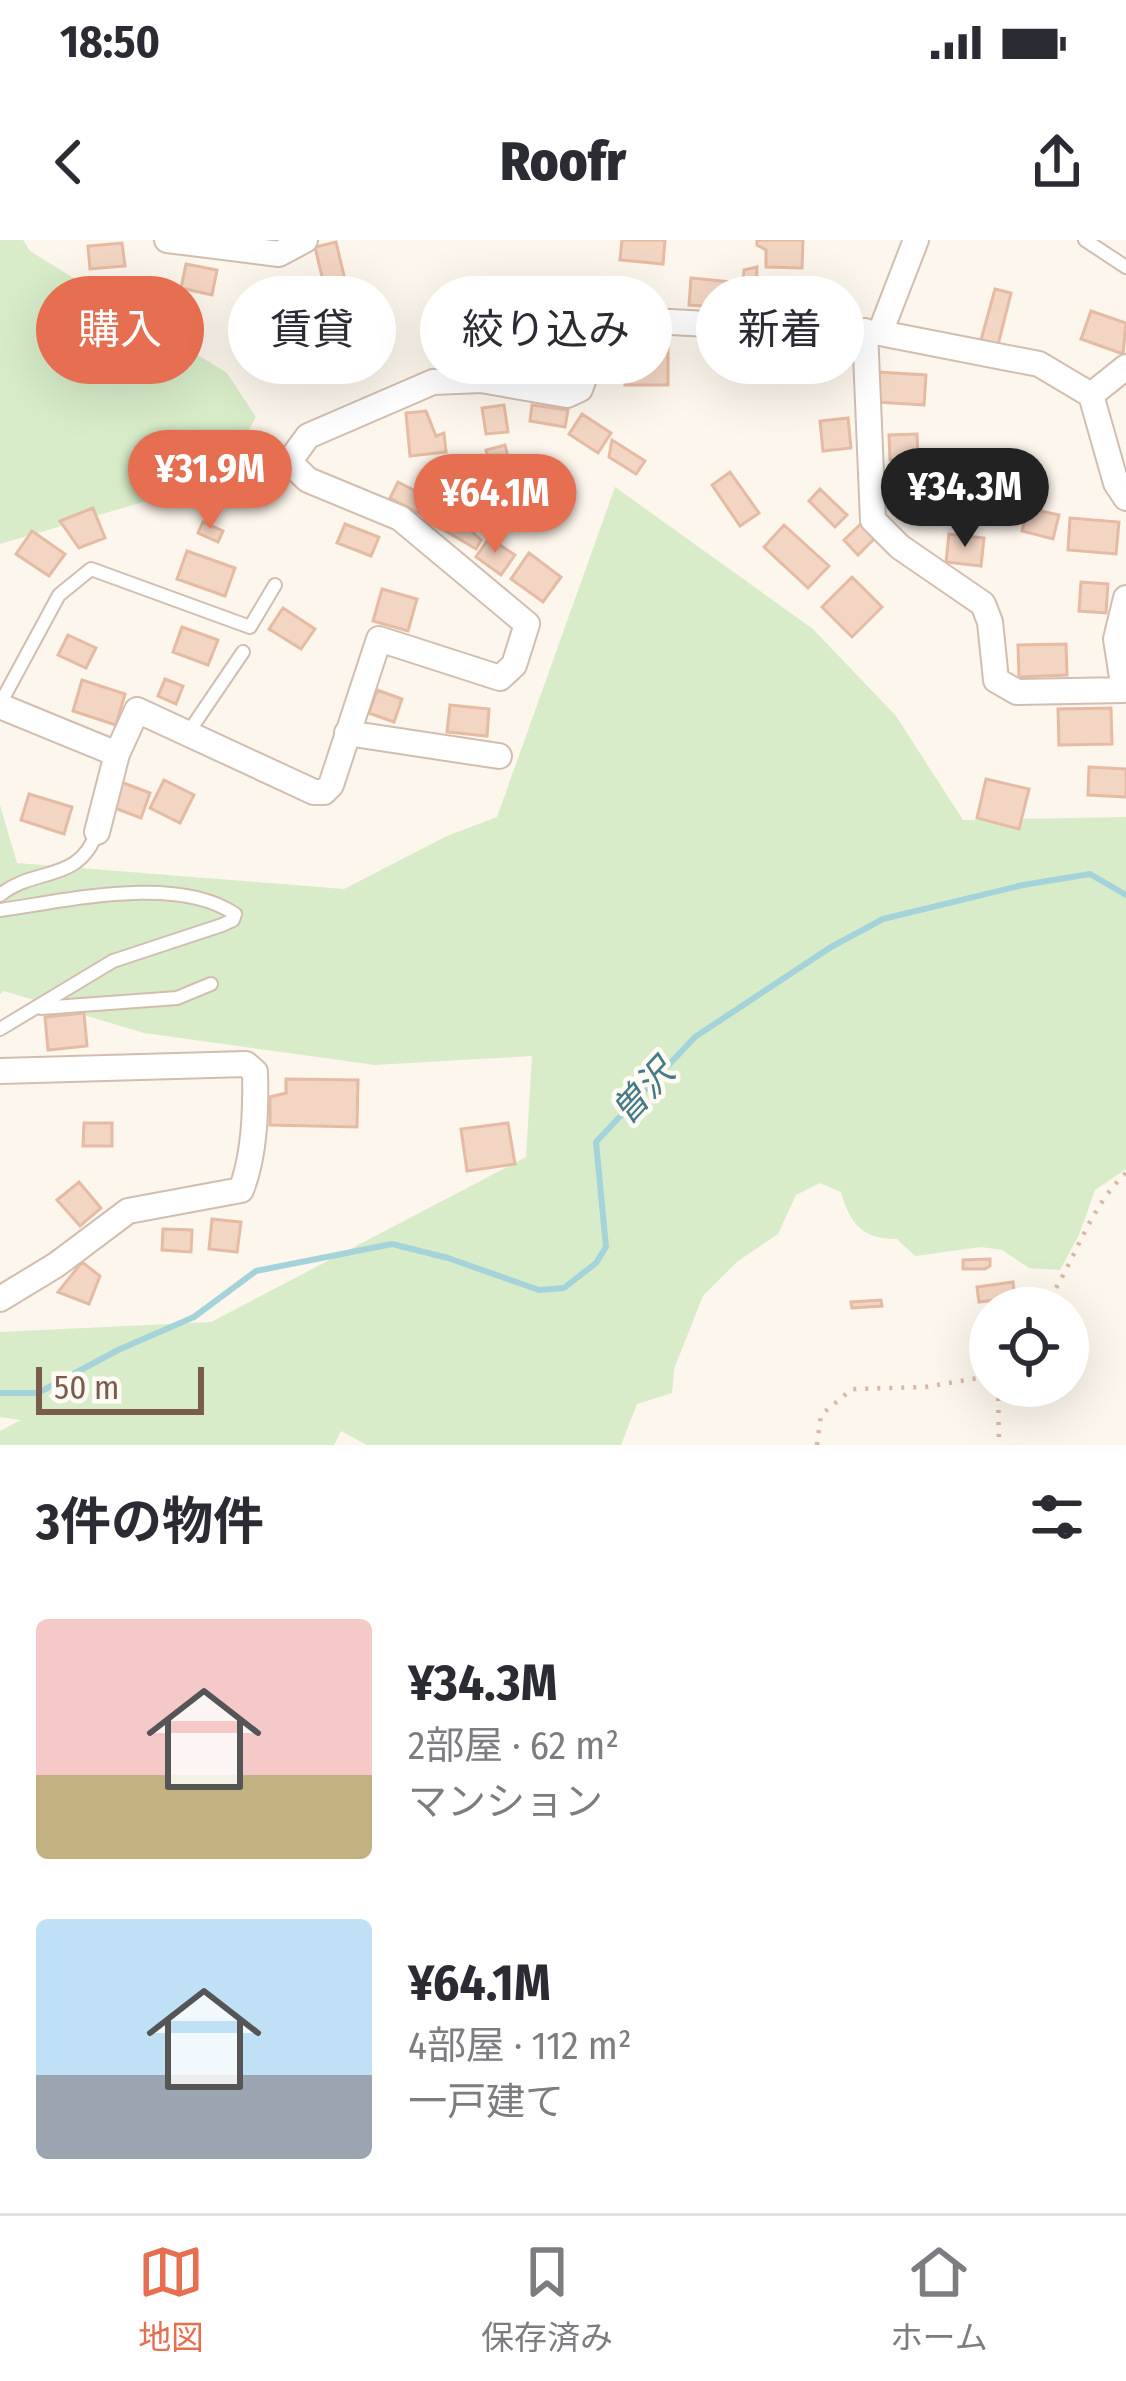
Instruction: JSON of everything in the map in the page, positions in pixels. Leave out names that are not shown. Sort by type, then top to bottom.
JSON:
[{"type":"street","points":[[167,240],[279,254],[305,240]]},
{"type":"street","points":[[916,240],[873,332],[873,520],[900,547],[983,604],[990,622],[996,680],[1017,692],[1124,690],[1116,639],[1126,598]]},
{"type":"street","points":[[97,832],[117,754],[137,710],[324,792],[331,785],[379,639],[500,678],[514,665],[526,624],[400,518],[308,480],[289,462],[308,436],[433,382],[481,380],[567,395],[580,389],[599,338],[633,320],[873,332],[1039,364],[1091,395],[1116,483],[1126,498]]},
{"type":"street","points":[[1091,395],[1126,367]]},
{"type":"street","points":[[0,705],[117,754]]},
{"type":"street","points":[[347,734],[499,756]]},
{"type":"street","points":[[0,1071],[246,1064],[255,1072],[256,1091],[248,1172],[241,1190],[128,1211],[56,1265],[0,1299]]},
{"type":"lane","points":[[1085,240],[1126,267]]},
{"type":"lane","points":[[0,705],[59,596],[91,569],[250,627],[274,585]]},
{"type":"lane","points":[[188,734],[244,652]]},
{"type":"lane","points":[[0,896],[88,856],[97,832]]},
{"type":"lane","points":[[0,910],[112,894],[163,894],[213,903],[235,914],[222,925],[112,961],[0,1030]]},
{"type":"lane","points":[[33,1009],[177,998],[211,984]]},
{"type":"path","points":[[1056,1287],[1102,1196],[1126,1173]]},
{"type":"path","points":[[817,1445],[821,1415],[852,1390],[969,1380]]},
{"type":"path","points":[[998,1407],[999,1445]]},
{"type":"green space","points":[[0,240],[23,240],[30,251],[70,276],[36,276],[36,384],[204,384],[204,359],[227,373],[228,384],[234,384],[256,417],[222,479],[0,544]]},
{"type":"green space","points":[[615,487],[813,629],[896,716],[963,820],[1126,817],[1126,1169],[1095,1190],[1060,1270],[1029,1268],[1002,1250],[981,1247],[915,1256],[897,1239],[859,1228],[841,1192],[820,1183],[796,1195],[778,1234],[738,1261],[703,1296],[674,1369],[672,1393],[637,1404],[621,1445],[367,1445],[341,1431],[334,1445],[0,1445],[0,1431],[21,1420],[0,1417],[0,1332],[211,1322],[526,1157],[532,1056],[375,1065],[144,1033],[4,991],[0,994],[0,805],[17,863],[344,889],[447,836],[497,817]]},
{"type":"building","points":[[622,240],[665,240],[663,264],[620,260]]},
{"type":"building","points":[[757,240],[803,240],[802,268],[766,267],[766,250]]},
{"type":"building","points":[[336,242],[344,276],[322,276],[315,247]]},
{"type":"building","points":[[122,243],[125,266],[90,269],[88,246]]},
{"type":"building","points":[[186,264],[217,270],[212,295],[204,293],[204,276],[184,276]]},
{"type":"building","points":[[757,267],[757,276],[743,276],[744,270]]},
{"type":"building","points":[[691,278],[696,278],[696,306],[689,305]]},
{"type":"building","points":[[995,289],[1011,293],[998,345],[981,340]]},
{"type":"building","points":[[1091,311],[1126,323],[1123,354],[1081,339]]},
{"type":"building","points":[[878,372],[926,375],[924,405],[876,402]]},
{"type":"building","points":[[504,405],[508,432],[486,434],[482,408]]},
{"type":"building","points":[[532,405],[568,410],[565,427],[530,421]]},
{"type":"building","points":[[426,411],[436,436],[444,433],[446,452],[410,456],[406,413]]},
{"type":"building","points":[[582,414],[611,433],[598,453],[569,434]]},
{"type":"building","points":[[848,418],[851,448],[823,451],[820,421]]},
{"type":"building","points":[[917,434],[918,459],[890,460],[889,435]]},
{"type":"building","points":[[612,440],[645,461],[636,474],[609,457]]},
{"type":"building","points":[[505,445],[517,492],[489,499],[483,471],[492,472],[486,450]]},
{"type":"building","points":[[730,472],[759,513],[740,526],[712,485]]},
{"type":"building","points":[[398,482],[433,500],[424,516],[390,498]]},
{"type":"building","points":[[820,489],[847,515],[835,527],[809,501]]},
{"type":"building","points":[[1017,492],[1034,495],[1031,507],[1015,504]]},
{"type":"building","points":[[519,495],[523,507],[501,513],[498,501]]},
{"type":"building","points":[[946,498],[954,502],[943,521],[935,516]]},
{"type":"building","points":[[905,501],[918,503],[916,519],[903,518]]},
{"type":"building","points":[[440,502],[481,540],[476,549],[429,521]]},
{"type":"building","points":[[93,508],[105,538],[79,548],[60,521]]},
{"type":"building","points":[[1027,508],[1059,515],[1053,539],[1022,531]]},
{"type":"building","points":[[1070,518],[1119,522],[1116,554],[1068,550]]},
{"type":"building","points":[[865,520],[878,535],[858,555],[844,540]]},
{"type":"building","points":[[203,522],[223,531],[218,542],[198,533]]},
{"type":"building","points":[[345,524],[379,537],[371,556],[337,543]]},
{"type":"building","points":[[784,525],[829,566],[808,588],[764,547]]},
{"type":"building","points":[[32,531],[65,554],[49,576],[16,554]]},
{"type":"building","points":[[949,534],[984,538],[981,566],[946,562]]},
{"type":"building","points":[[489,538],[515,555],[501,575],[476,557]]},
{"type":"building","points":[[187,551],[235,568],[225,596],[177,579]]},
{"type":"building","points":[[529,553],[561,577],[543,602],[511,579]]},
{"type":"building","points":[[852,577],[882,607],[852,637],[822,607]]},
{"type":"building","points":[[1081,582],[1108,584],[1106,613],[1079,611]]},
{"type":"building","points":[[382,589],[417,599],[408,631],[373,621]]},
{"type":"building","points":[[283,608],[315,629],[301,649],[269,629]]},
{"type":"building","points":[[182,627],[218,640],[208,665],[173,652]]},
{"type":"building","points":[[68,635],[96,648],[86,668],[58,655]]},
{"type":"building","points":[[1066,644],[1067,675],[1019,677],[1018,645]]},
{"type":"building","points":[[165,679],[183,686],[176,704],[158,696]]},
{"type":"building","points":[[82,680],[125,694],[116,725],[73,711]]},
{"type":"building","points":[[377,690],[402,699],[394,722],[369,713]]},
{"type":"building","points":[[450,705],[489,709],[487,736],[447,732]]},
{"type":"building","points":[[1111,708],[1112,744],[1059,745],[1058,709]]},
{"type":"building","points":[[1089,767],[1126,769],[1126,797],[1088,795]]},
{"type":"building","points":[[986,779],[1029,789],[1019,829],[977,818]]},
{"type":"building","points":[[164,780],[194,795],[180,823],[150,808]]},
{"type":"building","points":[[121,782],[150,793],[141,818],[112,807]]},
{"type":"building","points":[[29,794],[72,807],[64,834],[21,820]]},
{"type":"building","points":[[84,1013],[87,1046],[48,1050],[45,1017]]},
{"type":"building","points":[[286,1079],[358,1080],[357,1127],[270,1125],[270,1097],[286,1093]]},
{"type":"building","points":[[84,1123],[112,1123],[112,1146],[83,1146]]},
{"type":"building","points":[[508,1123],[515,1164],[467,1171],[461,1129]]},
{"type":"building","points":[[79,1182],[101,1208],[80,1226],[57,1200]]},
{"type":"building","points":[[212,1219],[241,1222],[237,1252],[209,1249]]},
{"type":"building","points":[[163,1229],[192,1230],[191,1252],[162,1250]]},
{"type":"building","points":[[990,1259],[985,1269],[963,1269],[963,1260]]},
{"type":"building","points":[[82,1262],[100,1276],[89,1304],[58,1292]]},
{"type":"building","points":[[1013,1282],[1014,1287],[977,1287]]},
{"type":"building","points":[[881,1300],[882,1306],[852,1308],[851,1302]]},
{"type":"waterway","name":"曽沢","points":[[0,1393],[38,1393],[118,1350],[194,1317],[256,1271],[392,1244],[539,1290],[564,1288],[596,1263],[606,1247],[596,1142],[695,1037],[831,947],[883,919],[1090,874],[1126,895]]}]
